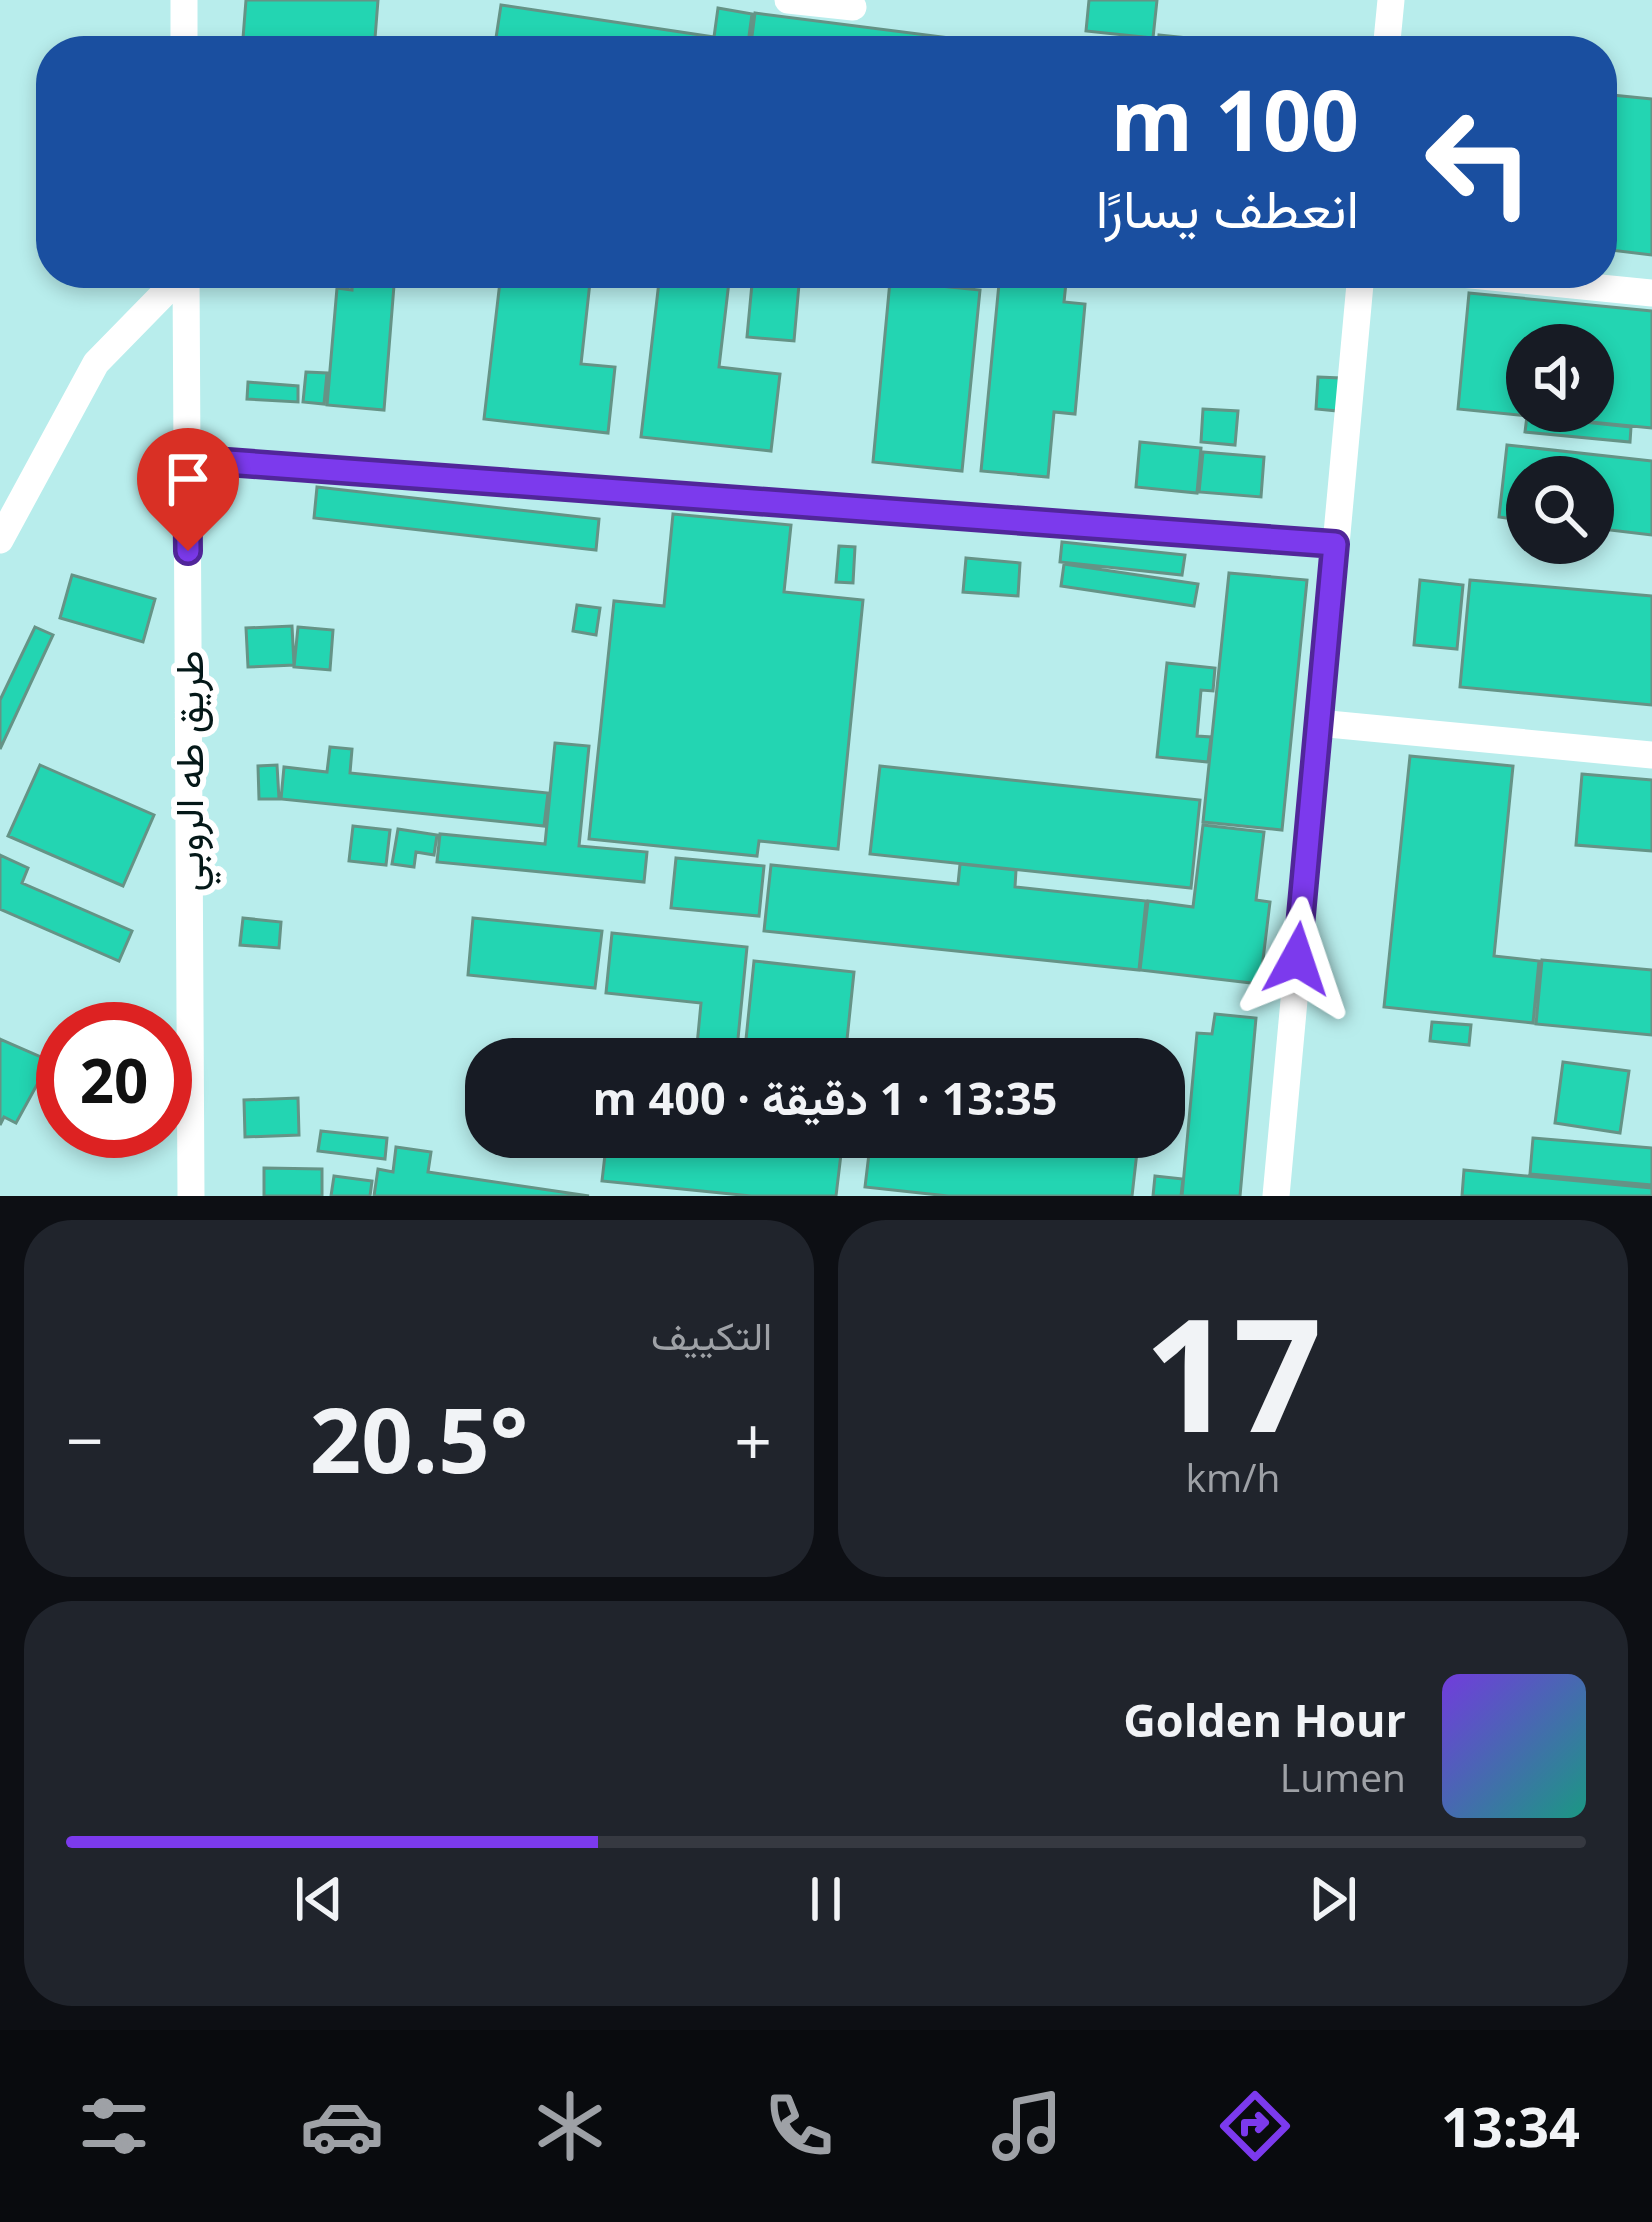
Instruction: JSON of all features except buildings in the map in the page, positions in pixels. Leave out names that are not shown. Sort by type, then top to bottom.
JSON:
[{"type":"street","points":[[184,0],[184,36]]},
{"type":"street","points":[[788,0],[853,7]]},
{"type":"street","points":[[1387,36],[1391,0]]},
{"type":"street","points":[[0,539],[96,363],[170,288]]},
{"type":"street","name":"طريق طه الروبي","points":[[185,288],[191,1196]]},
{"type":"street","points":[[1276,1196],[1360,288]]},
{"type":"street","points":[[1602,288],[1652,293]]},
{"type":"street","points":[[187,459],[1335,544]]},
{"type":"street","points":[[1318,723],[1652,755]]},
{"type":"route","points":[[188,551],[187,459],[1335,544],[1297,959]]}]
